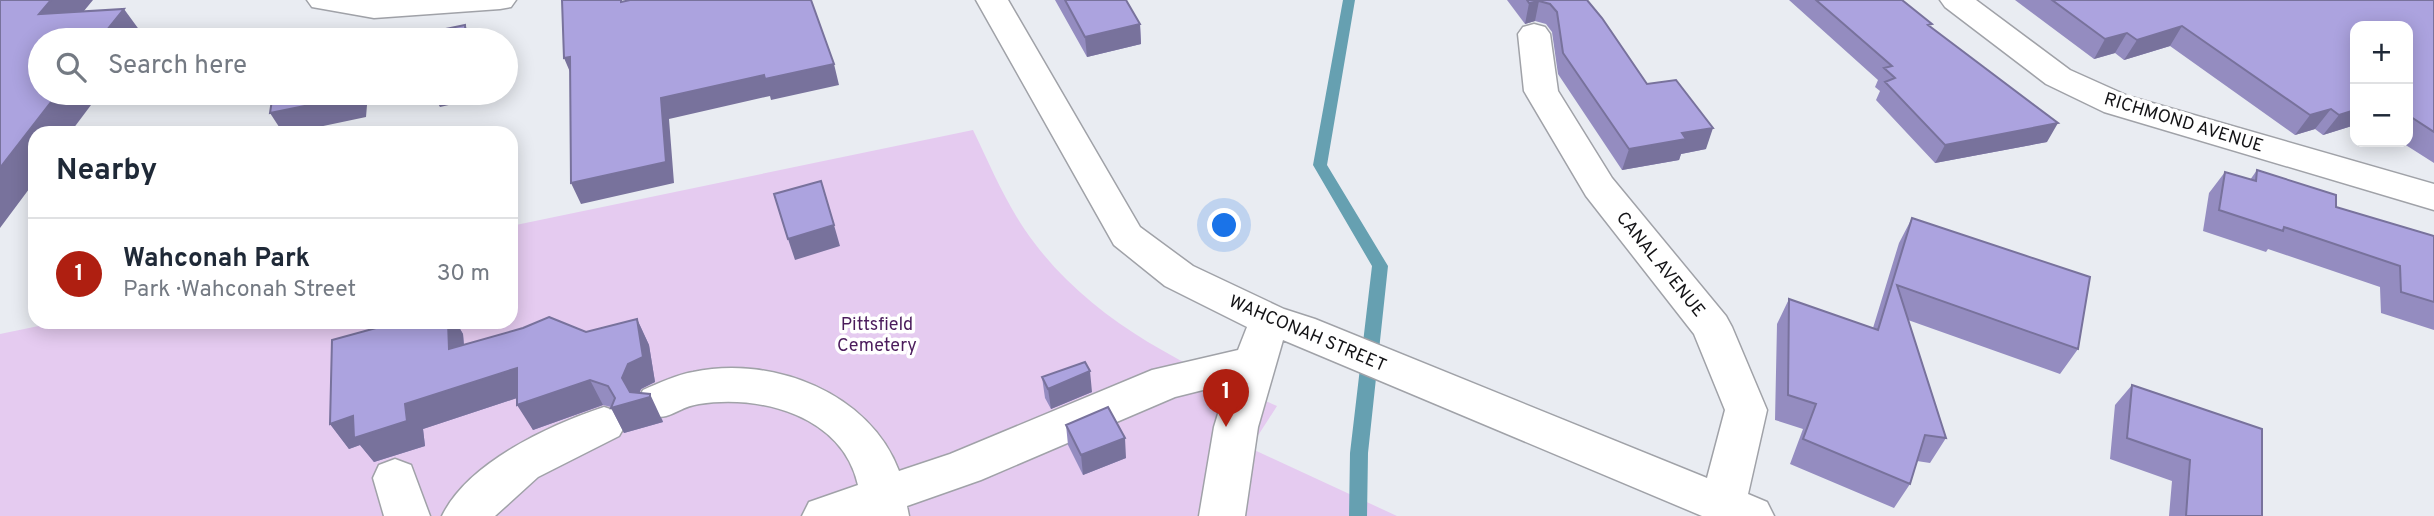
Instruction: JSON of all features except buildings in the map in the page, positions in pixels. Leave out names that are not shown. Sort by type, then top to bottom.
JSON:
[{"type":"street","points":[[323,0],[374,9],[500,0]]},
{"type":"street","name":"WAHCONAH STREET","points":[[992,0],[1127,236],[1179,276],[1285,325],[1737,510]]},
{"type":"street","name":"RICHMOND AVENUE","points":[[1956,0],[2058,77],[2116,104],[2434,197]]},
{"type":"street","name":"CANAL AVENUE","points":[[1534,34],[1541,91],[1599,187],[1712,327],[1746,410],[1737,510]]},
{"type":"street","points":[[1222,516],[1236,427],[1254,362],[1285,325]]},
{"type":"street","points":[[824,516],[885,506],[965,467],[1167,382],[1254,362]]},
{"type":"street","points":[[658,401],[693,388],[723,386],[769,390],[816,403],[845,428],[870,456],[885,506]]},
{"type":"street","points":[[465,516],[511,472],[562,442],[604,424]]},
{"type":"green space","name":"Pittsfield Cemetery","points":[[973,130],[1017,218],[1049,261],[1077,289],[1106,314],[1138,336],[1206,373],[1277,406],[1250,448],[1397,516],[0,516],[0,334],[28,328],[518,329],[518,225]]},
{"type":"waterway","points":[[1349,0],[1320,165],[1380,266],[1359,453],[1358,516]]},
{"type":"place","name":"Wahconah Park","points":[[1226,427]]}]
